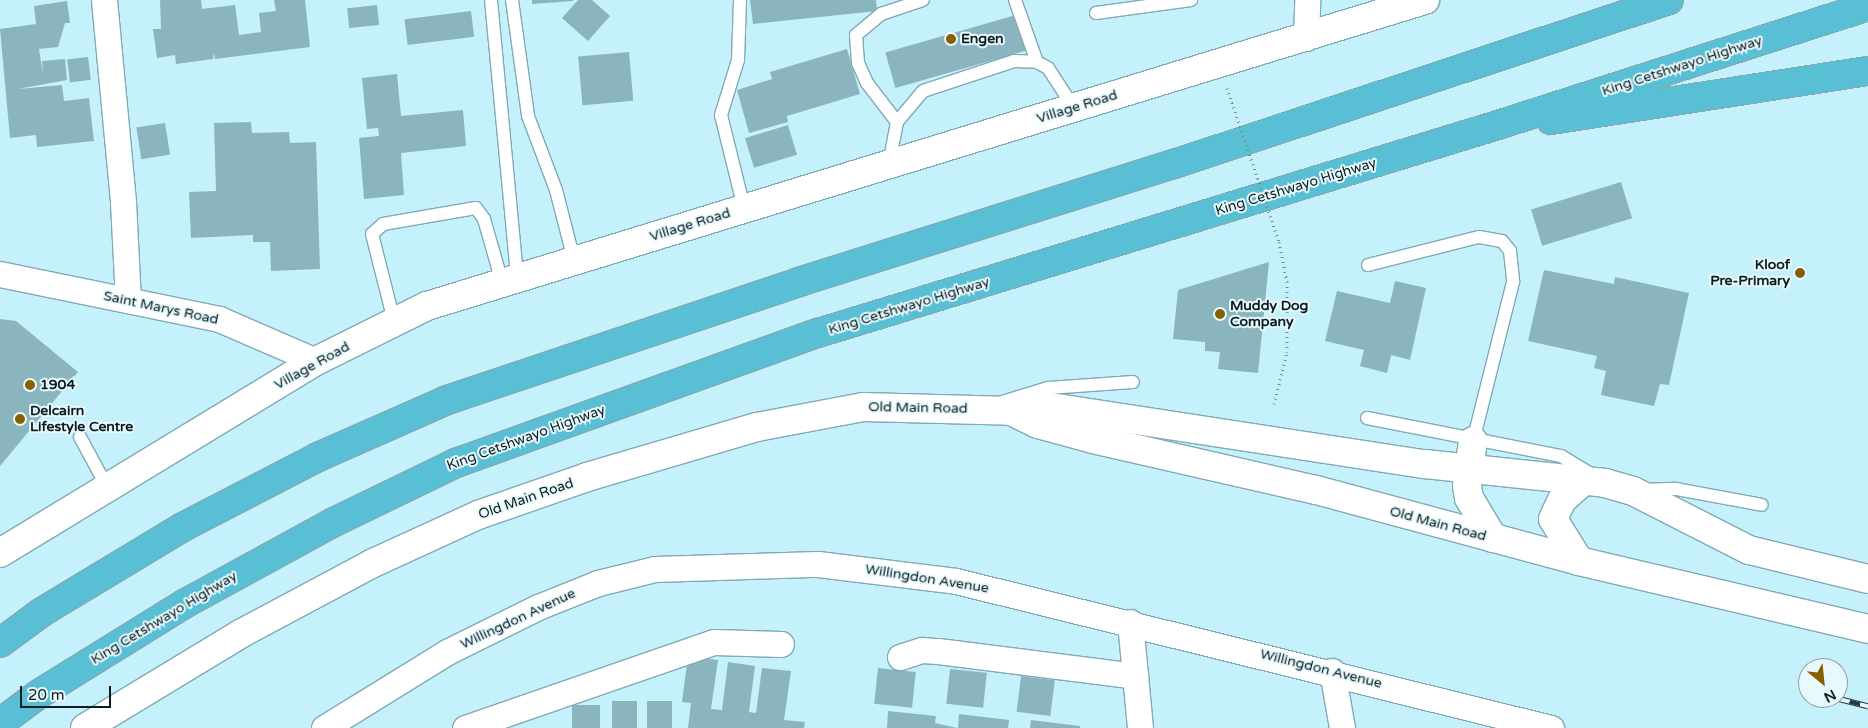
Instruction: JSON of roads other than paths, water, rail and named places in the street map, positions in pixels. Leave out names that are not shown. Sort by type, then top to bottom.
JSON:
[{"type":"highway","points":[[0,643],[42,612],[183,527],[318,457],[447,400],[799,282],[1184,161],[1669,0]]},
{"type":"highway","name":"King Cetshwayo Highway","points":[[0,723],[184,604],[334,522],[456,463],[818,333],[1498,126],[1868,6]]},
{"type":"highway","points":[[1498,126],[1590,116],[1811,77],[1868,71]]},
{"type":"main road","name":"Village Road","points":[[0,553],[316,361],[394,321],[451,296],[1306,38],[1425,0]]},
{"type":"main road","name":"Old Main Road","points":[[85,728],[242,633],[370,564],[478,515],[588,478],[757,427],[863,407],[1011,411],[1044,406],[1469,469],[1594,482],[1633,490],[1748,550],[1868,579]]},
{"type":"main road","name":"Old Main Road","points":[[1011,411],[1038,424],[1093,439],[1316,490],[1579,561],[1868,629]]},
{"type":"main road","points":[[1473,441],[1469,469],[1469,498],[1493,538]]},
{"type":"main road","points":[[1579,561],[1554,519],[1562,500],[1594,482]]},
{"type":"street","points":[[104,0],[123,202],[128,300]]},
{"type":"street","points":[[1306,38],[1307,0]]},
{"type":"street","name":"Saint Marys Road","points":[[0,274],[218,319],[316,361]]},
{"type":"street","name":"Willingdon Avenue","points":[[324,728],[447,652],[538,607],[598,583],[655,569],[818,564],[898,572],[956,581],[1332,671],[1551,728]]},
{"type":"street","points":[[1130,622],[1140,728]]},
{"type":"street","points":[[465,728],[714,642],[781,644]]},
{"type":"street","points":[[900,657],[922,650],[938,651],[1135,676]]},
{"type":"street","points":[[1332,671],[1342,728]]},
{"type":"lane","points":[[491,0],[509,279]]},
{"type":"lane","points":[[512,0],[528,116],[556,190],[574,260]]},
{"type":"lane","points":[[740,0],[738,60],[721,115],[744,208]]},
{"type":"lane","points":[[897,122],[867,83],[858,63],[856,35],[881,14],[922,0]]},
{"type":"lane","points":[[1016,0],[1037,62]]},
{"type":"lane","points":[[1096,13],[1191,0]]},
{"type":"lane","points":[[889,164],[897,122],[923,90],[1014,61],[1037,62],[1048,68],[1074,108]]},
{"type":"lane","points":[[394,321],[372,234],[383,224],[476,208],[484,219],[509,279]]},
{"type":"lane","points":[[1368,265],[1478,237],[1502,241],[1510,251],[1513,282],[1473,441]]},
{"type":"lane","points":[[982,409],[1048,388],[1133,382]]},
{"type":"lane","points":[[1367,418],[1473,441],[1561,456],[1594,482]]},
{"type":"lane","points":[[80,436],[107,487]]},
{"type":"lane","points":[[1633,490],[1676,489],[1762,505]]},
{"type":"railway","points":[[1848,701],[1868,706]]},
{"type":"place","name":"Engen","points":[[951,39]]},
{"type":"place","name":"Kloof Pre-Primary","points":[[1800,273]]},
{"type":"place","name":"Muddy Dog Company","points":[[1220,314]]},
{"type":"place","name":"1904","points":[[30,385]]},
{"type":"place","name":"Delcairn Lifestyle Centre","points":[[20,419]]}]
